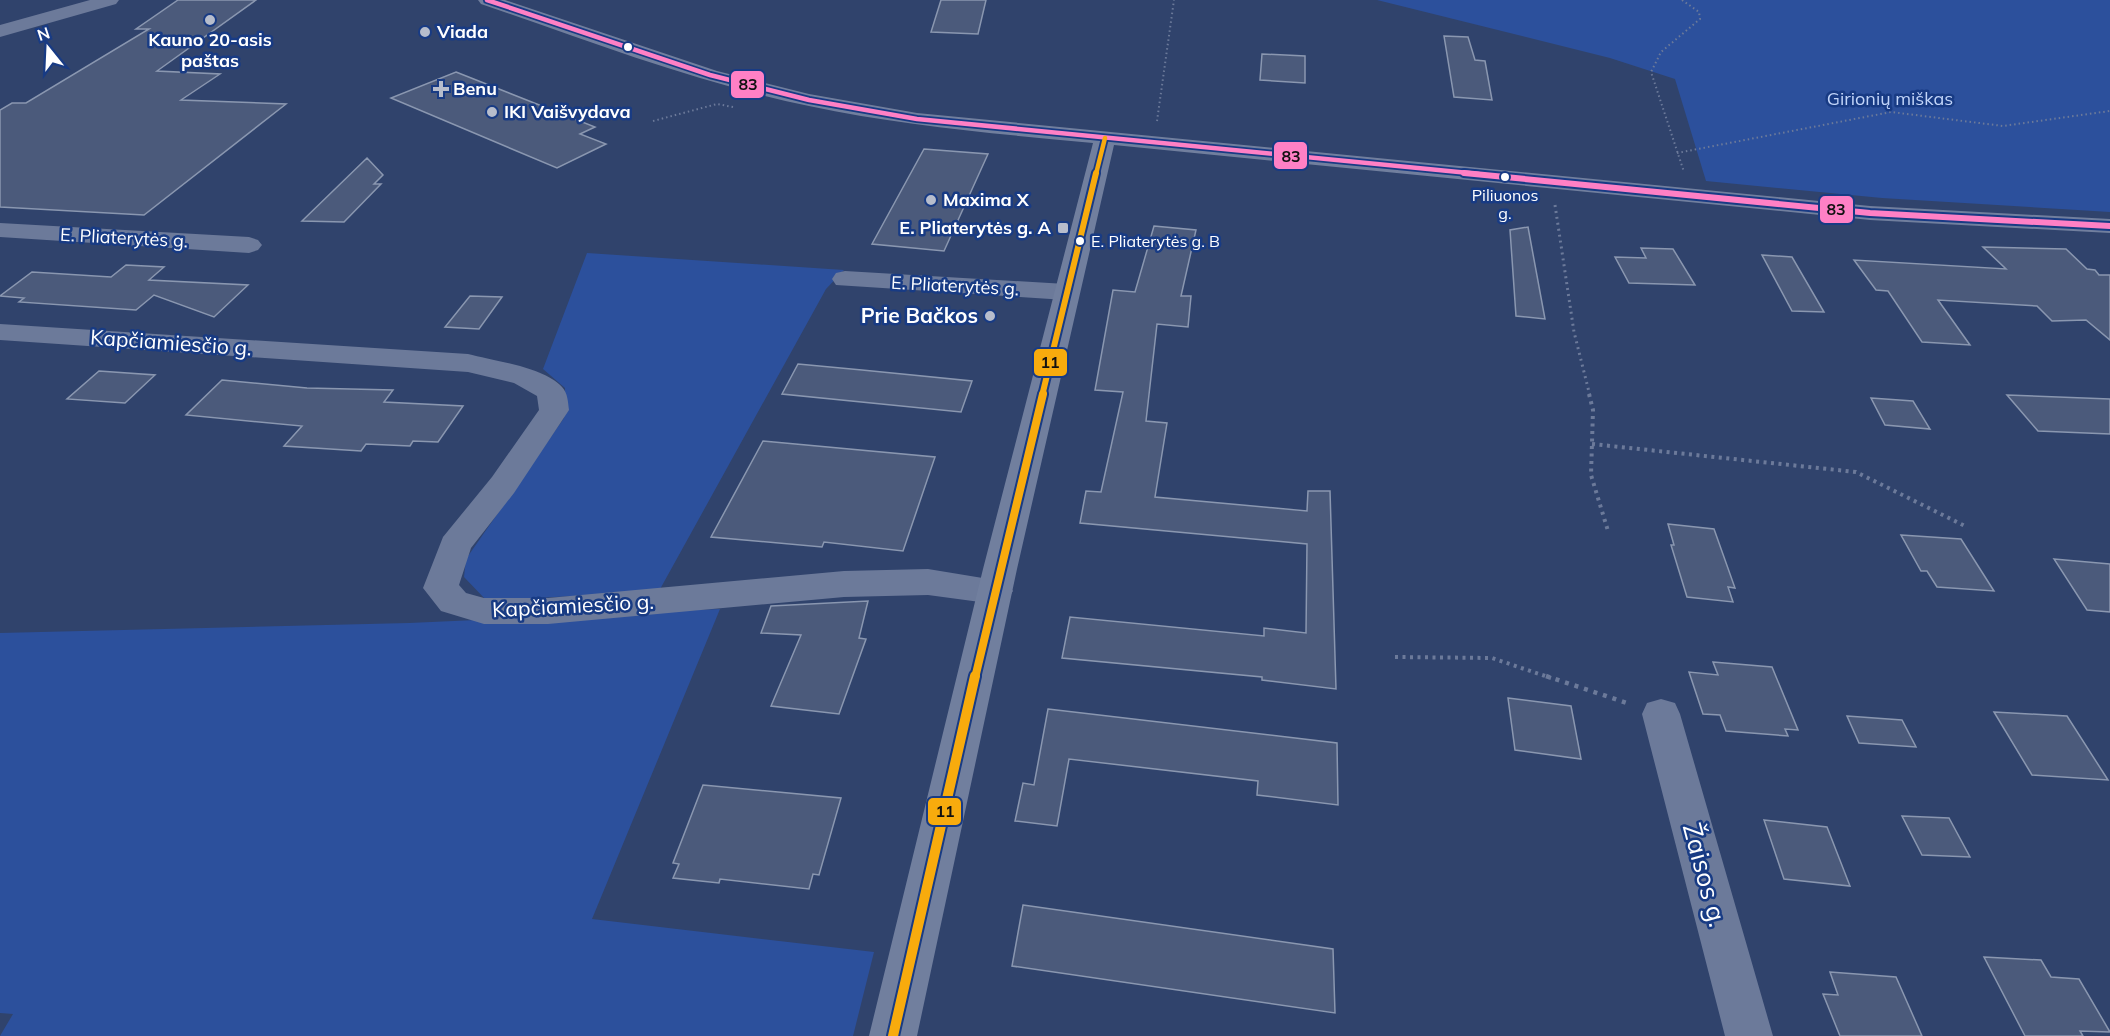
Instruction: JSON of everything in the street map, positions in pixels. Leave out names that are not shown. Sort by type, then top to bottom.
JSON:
[{"type":"main road","points":[[487,0],[688,69],[809,100],[917,119],[1948,219],[2110,226]]},
{"type":"main road","points":[[892,1036],[995,591],[1105,138]]},
{"type":"street","points":[[0,31],[110,0]]},
{"type":"street","name":"E. Pliaterytės g.","points":[[0,231],[249,245]]},
{"type":"street","name":"E. Pliaterytės g.","points":[[845,279],[1066,292]]},
{"type":"street","name":"Kapčiamiesčio g.","points":[[0,332],[468,363],[524,377],[551,392],[554,410],[503,485],[455,545],[441,588],[454,602],[484,611],[549,611],[844,584],[928,582],[995,591]]},
{"type":"street","name":"Žaisos g.","points":[[1661,714],[1749,1036]]},
{"type":"path","points":[[1152,142],[1174,0]]},
{"type":"path","points":[[1682,0],[1699,12],[1700,19],[1661,52],[1651,72],[1690,195]]},
{"type":"path","points":[[1677,153],[1891,112],[2003,126],[2110,111]]},
{"type":"path","points":[[1554,201],[1574,332],[1593,410],[1591,475],[1608,531]]},
{"type":"path","points":[[1592,444],[1856,472],[1965,526]]},
{"type":"path","points":[[1395,657],[1492,658],[1661,714]]},
{"type":"green space","name":"Girionių miškas","points":[[1377,0],[2110,0],[2110,212],[1882,198],[1706,181],[1675,79],[1610,58]]},
{"type":"green space","points":[[587,253],[844,270],[826,289],[659,591],[487,601],[464,577],[466,559],[564,418],[565,388],[543,369]]},
{"type":"green space","points":[[720,609],[592,919],[874,952],[853,1036],[0,1036],[13,1014],[0,1013],[0,633],[409,623]]},
{"type":"building","points":[[178,0],[256,0],[157,71],[220,74],[181,100],[286,104],[144,215],[0,207],[0,110],[12,103],[26,103],[149,29],[136,29]]},
{"type":"building","points":[[941,0],[986,0],[978,34],[931,32]]},
{"type":"building","points":[[1444,36],[1468,37],[1475,60],[1485,61],[1492,100],[1454,97]]},
{"type":"building","points":[[1262,54],[1305,56],[1305,83],[1260,80]]},
{"type":"building","name":"IKI Vaišvydava","points":[[456,72],[595,127],[580,134],[606,144],[557,168],[391,98]]},
{"type":"building","name":"Maxima X","points":[[924,149],[988,154],[944,251],[872,244]]},
{"type":"building","points":[[367,158],[383,175],[374,184],[381,184],[344,222],[302,221]]},
{"type":"building","points":[[1154,226],[1196,230],[1181,296],[1191,296],[1188,327],[1157,324],[1146,421],[1167,423],[1155,497],[1307,511],[1308,491],[1330,491],[1336,689],[1262,680],[1262,677],[1062,658],[1070,617],[1264,636],[1264,628],[1306,633],[1307,544],[1080,523],[1086,491],[1101,492],[1123,392],[1095,390],[1113,290],[1135,292]]},
{"type":"building","points":[[1528,227],[1545,319],[1516,316],[1510,230]]},
{"type":"building","points":[[1983,247],[2066,249],[2087,269],[2095,270],[2099,275],[2110,275],[2110,340],[2086,320],[2052,321],[2037,306],[1938,300],[1970,345],[1922,342],[1888,291],[1876,290],[1854,260],[2006,269]]},
{"type":"building","points":[[1641,248],[1673,249],[1695,285],[1629,283],[1615,257],[1646,258]]},
{"type":"building","points":[[1762,255],[1792,257],[1824,312],[1792,311]]},
{"type":"building","points":[[126,265],[164,267],[149,280],[248,285],[214,317],[154,295],[136,310],[19,302],[24,298],[0,296],[32,272],[111,277]]},
{"type":"building","points":[[470,296],[502,297],[479,329],[445,327]]},
{"type":"building","points":[[798,364],[972,381],[961,412],[782,394]]},
{"type":"building","points":[[99,371],[155,375],[125,403],[67,399]]},
{"type":"building","points":[[222,380],[307,388],[393,390],[384,402],[463,406],[438,442],[413,441],[410,446],[366,444],[361,451],[284,446],[302,426],[186,415]]},
{"type":"building","points":[[2007,395],[2110,399],[2110,434],[2038,431]]},
{"type":"building","points":[[1871,398],[1913,401],[1930,429],[1885,425]]},
{"type":"building","points":[[763,441],[935,457],[903,551],[824,542],[822,547],[711,537]]},
{"type":"building","points":[[1668,524],[1714,529],[1735,588],[1728,587],[1733,602],[1687,597],[1671,545],[1674,545]]},
{"type":"building","points":[[1901,535],[1961,539],[1994,591],[1937,587],[1927,571],[1921,571]]},
{"type":"building","points":[[2054,559],[2110,564],[2110,612],[2087,610]]},
{"type":"building","points":[[868,601],[859,638],[866,639],[839,714],[771,706],[801,635],[761,633],[771,606]]},
{"type":"building","points":[[1713,662],[1772,667],[1798,730],[1785,729],[1788,736],[1726,731],[1720,715],[1703,714],[1689,672],[1718,675]]},
{"type":"building","points":[[1508,698],[1571,706],[1581,759],[1515,750]]},
{"type":"building","points":[[1048,709],[1337,743],[1338,805],[1257,795],[1258,781],[1069,759],[1057,826],[1015,821],[1023,783],[1034,785]]},
{"type":"building","points":[[1994,712],[2067,716],[2108,780],[2032,775]]},
{"type":"building","points":[[1847,716],[1902,720],[1916,747],[1859,743]]},
{"type":"building","points":[[703,785],[841,798],[819,875],[813,874],[809,889],[720,879],[719,883],[673,878],[679,864],[673,863]]},
{"type":"building","points":[[1902,816],[1949,818],[1970,857],[1922,855]]},
{"type":"building","points":[[1764,820],[1827,827],[1850,886],[1784,879]]},
{"type":"building","points":[[1023,905],[1333,949],[1335,1013],[1012,966]]},
{"type":"building","points":[[1984,957],[2041,960],[2051,977],[2079,979],[2110,1032],[2080,1031],[2083,1036],[2025,1036]]},
{"type":"building","points":[[1830,972],[1896,977],[1922,1036],[1840,1036],[1823,994],[1838,995]]},
{"type":"transit line","name":"83","points":[[487,0],[710,75],[809,100],[917,119],[1870,213],[2110,226]]},
{"type":"transit line","name":"11","points":[[893,1036],[1000,569],[1105,138]]},
{"type":"place","name":"Kauno 20-asis paštas","points":[[210,20]]},
{"type":"place","name":"Viada","points":[[425,32]]},
{"type":"place","name":"Benu","points":[[441,89]]},
{"type":"place","name":"IKI Vaišvydava","points":[[492,112]]},
{"type":"place","name":"Piliuonos g.","points":[[1505,177]]},
{"type":"place","name":"Maxima X","points":[[931,200]]},
{"type":"place","name":"E. Pliaterytės g. A","points":[[1063,228]]},
{"type":"place","name":"E. Pliaterytės g. B","points":[[1080,241]]},
{"type":"place","name":"Prie Bačkos","points":[[990,316]]}]
